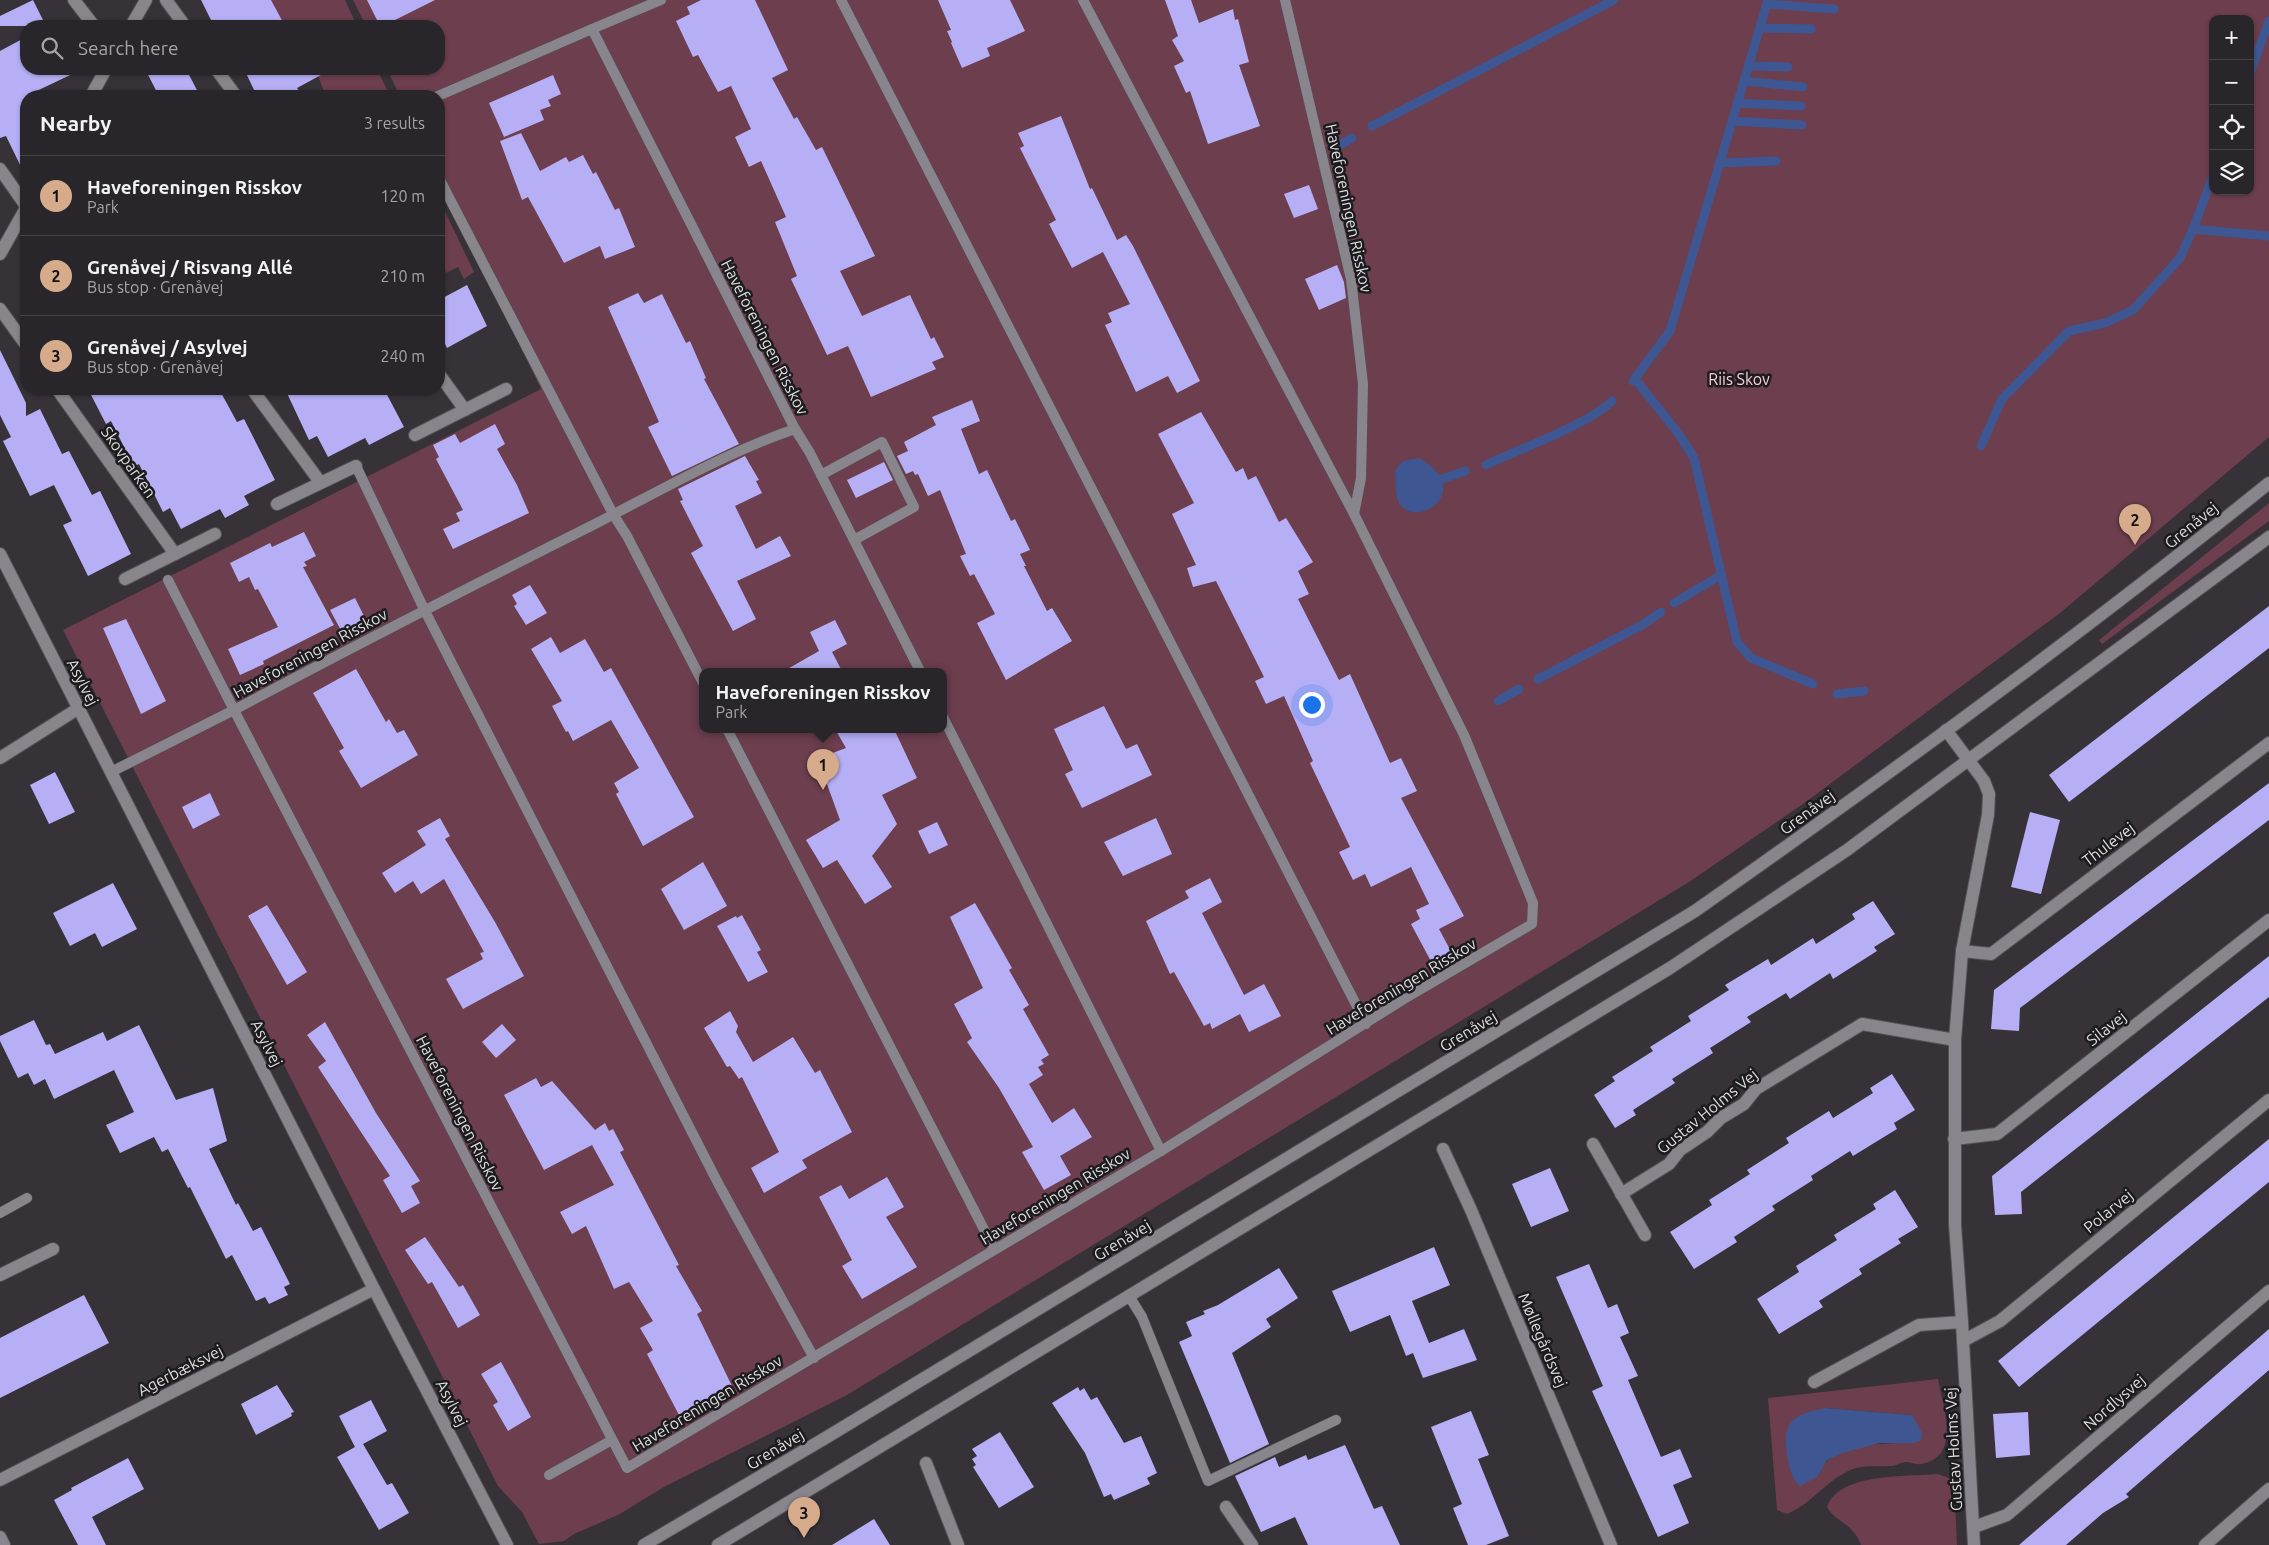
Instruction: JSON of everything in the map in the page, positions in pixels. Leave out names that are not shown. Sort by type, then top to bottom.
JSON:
[{"type":"street","points":[[74,0],[89,20]]},
{"type":"street","points":[[134,20],[146,0]]},
{"type":"street","points":[[166,0],[181,20]]},
{"type":"street","points":[[94,90],[103,75]]},
{"type":"street","points":[[220,75],[232,90]]},
{"type":"street","points":[[0,169],[20,198]]},
{"type":"street","points":[[0,254],[20,218]]},
{"type":"street","points":[[0,309],[20,337]]},
{"type":"street","points":[[445,382],[465,410]]},
{"type":"street","points":[[415,435],[506,389]]},
{"type":"street","name":"Skovparken","points":[[61,395],[175,554]]},
{"type":"street","points":[[256,395],[320,482]]},
{"type":"street","points":[[277,504],[356,466]]},
{"type":"street","name":"Grenåvej","points":[[644,1545],[827,1437],[1651,940],[1828,818],[2162,569],[2269,483]]},
{"type":"street","points":[[125,579],[215,534]]},
{"type":"street","points":[[718,1545],[1670,968],[1847,850],[2269,537]]},
{"type":"street","name":"Asylvej","points":[[0,554],[374,1289],[508,1545]]},
{"type":"street","points":[[0,758],[79,708]]},
{"type":"street","name":"Gustav Holms Vej","points":[[1946,730],[1984,781],[1989,794],[1988,815],[1962,951],[1955,1040],[1954,1225],[1962,1322],[1974,1545]]},
{"type":"street","name":"Thulevej","points":[[1962,951],[1991,954],[2269,743]]},
{"type":"street","name":"Silavej","points":[[1954,1139],[1997,1134],[2269,920]]},
{"type":"street","name":"Gustav Holms Vej","points":[[1621,1194],[1669,1164],[1680,1150],[1707,1132],[1721,1118],[1744,1104],[1756,1089],[1862,1024],[1955,1040]]},
{"type":"street","name":"Polarvej","points":[[1963,1342],[2000,1321],[2269,1100]]},
{"type":"street","points":[[1593,1144],[1645,1235]]},
{"type":"street","name":"Møllegårdsvej","points":[[1443,1149],[1611,1545]]},
{"type":"street","points":[[0,1275],[53,1249]]},
{"type":"street","name":"Agerbæksvej","points":[[0,1480],[374,1289]]},
{"type":"street","name":"Nordlysvej","points":[[1974,1528],[2007,1515],[2269,1291]]},
{"type":"street","points":[[1814,1382],[1918,1325],[1962,1322]]},
{"type":"street","points":[[926,1463],[958,1545]]},
{"type":"street","points":[[2205,1545],[2269,1489]]},
{"type":"street","points":[[1226,1507],[1252,1545]]},
{"type":"street","points":[[0,1537],[4,1545]]},
{"type":"lane","points":[[445,93],[661,0]]},
{"type":"lane","points":[[841,0],[1366,1024]]},
{"type":"lane","points":[[1083,0],[1354,514]]},
{"type":"lane","name":"Haveforeningen Risskov","points":[[592,29],[794,429],[765,439],[613,514],[424,609],[234,710],[627,1468],[1161,1151],[1404,999],[1532,924],[1533,903],[1464,735],[1354,514],[1361,478],[1363,384],[1351,279],[1286,0]]},
{"type":"lane","points":[[445,190],[699,675]]},
{"type":"lane","points":[[794,429],[821,475],[918,668]]},
{"type":"lane","points":[[821,475],[882,442],[914,507],[854,540]]},
{"type":"lane","points":[[356,466],[424,609],[719,1185],[814,1358]]},
{"type":"lane","points":[[111,772],[234,710],[168,580]]},
{"type":"lane","points":[[947,725],[1161,1151]]},
{"type":"lane","points":[[728,733],[994,1250]]},
{"type":"lane","points":[[0,1212],[27,1198]]},
{"type":"lane","points":[[1129,1296],[1142,1317],[1208,1481],[1336,1420]]},
{"type":"lane","points":[[549,1475],[612,1440]]},
{"type":"green space","points":[[262,0],[345,0],[354,20],[269,20]]},
{"type":"green space","name":"Riis Skov","points":[[353,0],[2269,0],[2269,437],[2060,613],[1803,804],[1689,882],[847,1395],[664,1487],[618,1515],[574,1534],[564,1541],[539,1544],[522,1512],[498,1486],[63,630],[541,389],[445,189],[445,90],[397,90],[390,75],[445,75],[445,20],[363,20]]},
{"type":"green space","points":[[317,75],[380,75],[387,90],[324,90]]},
{"type":"green space","points":[[445,212],[474,272],[464,279],[458,267],[446,273]]},
{"type":"green space","points":[[2269,503],[2269,521],[2102,644],[2099,640]]},
{"type":"green space","points":[[1938,1379],[1946,1416],[1946,1441],[1942,1452],[1934,1459],[1921,1464],[1906,1462],[1893,1466],[1857,1468],[1844,1473],[1796,1510],[1787,1514],[1777,1510],[1768,1398]],"holes":[[[1826,1408],[1912,1415],[1913,1443],[1870,1445],[1848,1450],[1829,1459],[1818,1476]]]},
{"type":"green space","points":[[1938,1474],[1954,1480],[1957,1545],[1861,1545],[1849,1527],[1834,1516],[1827,1507],[1834,1496],[1845,1487],[1859,1482],[1876,1478]]},
{"type":"water","points":[[1419,458],[1436,471],[1443,483],[1442,495],[1436,504],[1427,510],[1416,512],[1406,510],[1398,501],[1395,470],[1403,461]]},
{"type":"water","points":[[1826,1408],[1912,1415],[1922,1433],[1921,1440],[1913,1443],[1880,1443],[1842,1453],[1827,1460],[1818,1476],[1800,1486],[1792,1475],[1788,1463],[1786,1442],[1789,1426],[1799,1416]]},
{"type":"building","points":[[33,0],[43,20],[20,20],[20,26],[0,26],[0,16]]},
{"type":"building","points":[[201,0],[271,0],[282,20],[211,20]]},
{"type":"building","points":[[367,0],[435,0],[395,20],[377,20]]},
{"type":"building","points":[[701,0],[755,0],[788,70],[772,78],[794,119],[797,117],[816,150],[822,147],[875,256],[840,271],[862,316],[910,295],[931,339],[934,337],[944,357],[932,362],[936,369],[871,397],[848,346],[827,355],[791,279],[797,276],[775,222],[786,217],[761,161],[749,167],[735,137],[751,129],[731,86],[718,92],[698,55],[693,57],[676,21],[690,14],[687,7]]},
{"type":"building","points":[[938,0],[1010,0],[1025,31],[987,48],[990,56],[962,68],[947,31],[951,30]]},
{"type":"building","points":[[1165,0],[1191,0],[1199,23],[1233,9],[1235,20],[1238,19],[1249,62],[1239,65],[1260,126],[1208,144],[1190,91],[1186,93],[1174,66],[1184,61],[1172,40],[1178,36]]},
{"type":"building","points":[[20,40],[20,75],[70,75],[39,90],[20,90],[20,165],[6,136],[0,138],[0,51]]},
{"type":"building","points":[[148,75],[189,75],[197,90],[156,90]]},
{"type":"building","points":[[247,75],[321,75],[297,88],[298,90],[254,90]]},
{"type":"building","points":[[553,75],[561,94],[548,100],[551,106],[540,110],[544,120],[504,137],[489,103]]},
{"type":"building","points":[[1061,116],[1090,189],[1092,188],[1117,240],[1126,235],[1133,246],[1200,381],[1177,393],[1168,376],[1136,392],[1105,325],[1112,322],[1108,313],[1130,304],[1103,252],[1072,268],[1049,224],[1056,220],[1020,148],[1024,146],[1018,133]]},
{"type":"building","points":[[521,133],[540,171],[566,157],[569,162],[583,155],[593,174],[596,172],[615,210],[619,208],[635,247],[605,259],[600,246],[564,263],[528,197],[522,200],[500,141]]},
{"type":"building","points":[[1309,185],[1318,209],[1294,218],[1284,194]]},
{"type":"building","points":[[1337,265],[1344,282],[1346,298],[1319,310],[1305,279]]},
{"type":"building","points":[[467,285],[487,326],[447,348],[445,344],[445,297]]},
{"type":"building","points":[[638,293],[644,303],[662,294],[686,343],[690,341],[706,378],[704,379],[739,444],[672,476],[648,427],[659,422],[608,307]]},
{"type":"building","points":[[0,350],[20,391],[20,395],[22,395],[26,403],[26,416],[40,409],[62,454],[69,451],[92,495],[100,491],[131,554],[88,576],[63,525],[72,521],[54,485],[30,496],[3,441],[11,437],[0,415]]},
{"type":"building","points":[[91,395],[222,395],[237,422],[244,419],[275,480],[244,496],[249,505],[225,518],[220,509],[181,529],[170,508],[163,512],[139,464],[134,467],[111,421],[106,424]]},
{"type":"building","points":[[288,395],[387,395],[404,427],[369,445],[365,438],[328,457],[317,436],[309,440]]},
{"type":"building","points":[[972,400],[980,421],[961,429],[979,474],[987,470],[1011,521],[1015,519],[1030,550],[1020,554],[1026,566],[1024,566],[1047,611],[1052,608],[1072,641],[1006,680],[977,623],[995,614],[974,574],[970,576],[960,556],[966,554],[940,490],[928,496],[918,474],[915,475],[913,471],[906,474],[897,456],[908,451],[904,442],[936,425],[932,417]]},
{"type":"building","points":[[1201,412],[1236,472],[1243,468],[1248,480],[1256,476],[1279,522],[1286,518],[1313,562],[1298,571],[1309,594],[1298,599],[1339,680],[1350,674],[1390,763],[1401,758],[1417,791],[1401,798],[1464,916],[1439,929],[1453,955],[1433,965],[1411,924],[1420,919],[1416,910],[1429,904],[1411,867],[1371,887],[1365,874],[1353,880],[1339,852],[1350,847],[1310,763],[1313,761],[1284,696],[1266,704],[1255,681],[1264,677],[1216,581],[1193,587],[1187,568],[1196,565],[1172,514],[1194,503],[1158,434]]},
{"type":"building","points":[[495,424],[505,444],[497,449],[517,485],[529,513],[453,549],[443,529],[460,521],[456,513],[463,510],[436,459],[439,457],[433,445],[455,434],[460,443]]},
{"type":"building","points":[[745,456],[759,480],[756,481],[762,493],[735,506],[756,549],[780,536],[791,556],[737,581],[756,619],[733,631],[691,553],[703,546],[680,501],[683,500],[678,489]]},
{"type":"building","points":[[884,462],[893,480],[856,498],[847,480]]},
{"type":"building","points":[[304,532],[316,556],[304,562],[307,566],[303,567],[334,625],[263,661],[264,664],[240,675],[228,649],[278,627],[258,589],[255,590],[249,577],[239,582],[230,563],[270,543],[272,547]]},
{"type":"building","points":[[530,585],[547,613],[526,625],[514,606],[517,604],[512,595]]},
{"type":"building","points":[[355,598],[367,622],[343,634],[330,610]]},
{"type":"building","points":[[2269,606],[2269,648],[2069,802],[2049,775]]},
{"type":"building","points":[[126,619],[166,701],[141,714],[103,628]]},
{"type":"building","points":[[835,620],[847,644],[832,652],[840,668],[789,668],[819,651],[810,632]]},
{"type":"building","points":[[551,637],[560,653],[585,639],[604,672],[611,668],[694,817],[643,846],[616,794],[619,792],[614,783],[639,768],[611,720],[573,741],[568,731],[566,732],[552,706],[562,701],[531,649]]},
{"type":"building","points":[[356,669],[386,722],[389,719],[397,733],[404,730],[418,755],[361,788],[339,751],[344,748],[313,693]]},
{"type":"building","points":[[1104,706],[1126,749],[1137,744],[1152,775],[1082,808],[1065,774],[1073,770],[1054,729]]},
{"type":"building","points":[[837,733],[896,733],[917,778],[882,795],[897,824],[872,856],[892,887],[865,904],[837,860],[823,868],[806,840],[840,820],[819,762],[824,761],[822,757],[846,748]]},
{"type":"building","points":[[55,772],[75,812],[49,824],[30,785]]},
{"type":"building","points":[[2269,783],[2269,820],[2020,1008],[2019,1031],[1991,1029],[1994,990]]},
{"type":"building","points":[[210,793],[220,815],[193,829],[182,807]]},
{"type":"building","points":[[2030,812],[2060,820],[2041,894],[2011,887]]},
{"type":"building","points":[[440,818],[450,836],[445,839],[495,922],[524,976],[463,1009],[446,979],[483,959],[480,953],[484,952],[444,879],[421,894],[413,881],[395,893],[382,873],[426,845],[417,831]]},
{"type":"building","points":[[1156,818],[1172,854],[1123,876],[1104,842]]},
{"type":"building","points":[[937,822],[948,845],[929,854],[918,831]]},
{"type":"building","points":[[703,862],[727,906],[684,930],[661,889]]},
{"type":"building","points":[[1210,878],[1222,902],[1202,913],[1244,995],[1264,984],[1281,1016],[1249,1032],[1240,1014],[1212,1029],[1210,1023],[1204,1026],[1174,972],[1170,974],[1146,921],[1189,898],[1185,891]]},
{"type":"building","points":[[113,883],[137,929],[102,947],[95,933],[70,946],[53,913]]},
{"type":"building","points":[[1873,901],[1895,934],[1874,947],[1877,951],[1833,979],[1830,973],[1790,999],[1786,993],[1747,1017],[1751,1022],[1710,1048],[1713,1053],[1672,1079],[1675,1083],[1633,1110],[1636,1115],[1615,1128],[1594,1095],[1615,1081],[1612,1077],[1653,1051],[1650,1047],[1691,1021],[1688,1016],[1729,990],[1725,985],[1768,959],[1771,965],[1813,938],[1816,944],[1855,919],[1852,914]]},
{"type":"building","points":[[975,903],[1012,968],[1009,970],[1029,1005],[1023,1009],[1049,1055],[1041,1060],[1044,1064],[1038,1067],[1043,1075],[1029,1084],[1052,1123],[1074,1108],[1092,1137],[1060,1156],[1071,1175],[1044,1190],[1022,1152],[1033,1147],[999,1088],[967,1042],[972,1038],[954,1004],[983,988],[950,917]]},
{"type":"building","points":[[267,905],[307,972],[287,985],[248,916]]},
{"type":"building","points":[[742,915],[761,950],[757,952],[768,972],[748,982],[717,926],[736,916],[737,918]]},
{"type":"building","points":[[2269,956],[2269,997],[2021,1192],[2022,1214],[1995,1215],[1992,1176]]},
{"type":"building","points":[[730,1011],[738,1026],[736,1032],[753,1062],[793,1037],[815,1073],[820,1070],[852,1132],[802,1160],[807,1168],[764,1193],[751,1168],[779,1152],[742,1077],[739,1079],[730,1066],[727,1067],[704,1028]]},
{"type":"building","points":[[34,1020],[46,1045],[50,1044],[55,1054],[103,1032],[107,1041],[139,1025],[176,1100],[213,1088],[227,1141],[209,1149],[236,1205],[238,1203],[253,1231],[261,1227],[290,1284],[284,1287],[288,1295],[269,1304],[265,1297],[256,1301],[232,1255],[226,1259],[190,1187],[188,1188],[168,1149],[162,1152],[154,1137],[120,1153],[106,1125],[134,1112],[114,1070],[54,1099],[45,1079],[34,1085],[28,1073],[18,1078],[0,1041],[0,1036]]},
{"type":"building","points":[[325,1022],[376,1113],[420,1181],[411,1186],[420,1203],[402,1213],[383,1180],[390,1176],[318,1067],[326,1061],[307,1035]]},
{"type":"building","points":[[502,1024],[516,1040],[496,1058],[482,1042]]},
{"type":"building","points":[[1892,1074],[1915,1110],[1894,1123],[1897,1129],[1853,1156],[1850,1151],[1811,1176],[1813,1180],[1772,1206],[1775,1210],[1734,1237],[1737,1242],[1694,1269],[1670,1232],[1712,1205],[1709,1200],[1750,1174],[1747,1170],[1789,1143],[1786,1138],[1829,1111],[1833,1118],[1873,1093],[1870,1088]]},
{"type":"building","points":[[536,1078],[541,1087],[552,1081],[595,1130],[605,1123],[609,1131],[613,1129],[624,1150],[620,1152],[679,1265],[676,1266],[702,1311],[697,1314],[732,1386],[679,1415],[647,1354],[653,1350],[640,1328],[653,1321],[629,1282],[614,1289],[586,1226],[572,1234],[560,1212],[614,1185],[592,1145],[544,1170],[504,1095]]},
{"type":"building","points":[[2269,1139],[2269,1182],[2019,1387],[1998,1361]]},
{"type":"building","points":[[1550,1168],[1569,1211],[1531,1227],[1512,1184]]},
{"type":"building","points":[[887,1177],[904,1207],[886,1217],[917,1267],[862,1299],[842,1266],[852,1260],[819,1197],[841,1185],[849,1199]]},
{"type":"building","points":[[1895,1190],[1918,1227],[1898,1239],[1901,1243],[1859,1269],[1862,1274],[1819,1301],[1823,1307],[1779,1334],[1757,1299],[1799,1272],[1796,1266],[1837,1240],[1834,1235],[1876,1209],[1873,1204]]},
{"type":"building","points":[[425,1237],[459,1287],[463,1285],[480,1315],[458,1328],[432,1282],[428,1284],[405,1250]]},
{"type":"building","points":[[1434,1247],[1450,1285],[1412,1301],[1429,1343],[1464,1329],[1477,1360],[1423,1378],[1413,1353],[1406,1356],[1390,1315],[1350,1332],[1332,1291]]},
{"type":"building","points":[[1589,1264],[1608,1308],[1617,1304],[1629,1333],[1620,1337],[1638,1376],[1628,1380],[1661,1457],[1680,1449],[1692,1477],[1673,1485],[1689,1523],[1658,1537],[1592,1391],[1603,1386],[1556,1277]]},
{"type":"building","points":[[1279,1268],[1298,1298],[1266,1319],[1271,1327],[1232,1353],[1269,1444],[1230,1463],[1179,1342],[1192,1336],[1186,1322],[1205,1314],[1203,1311],[1218,1305]]},
{"type":"building","points":[[84,1295],[109,1343],[0,1398],[0,1338]]},
{"type":"building","points":[[2269,1329],[2269,1370],[2126,1494],[2129,1497],[2103,1513],[2066,1545],[2019,1545]]},
{"type":"building","points":[[501,1362],[531,1417],[508,1431],[493,1405],[498,1402],[481,1374]]},
{"type":"building","points":[[277,1385],[294,1412],[291,1413],[292,1416],[256,1435],[241,1404]]},
{"type":"building","points":[[1078,1387],[1080,1391],[1084,1388],[1091,1400],[1097,1397],[1124,1443],[1141,1436],[1157,1473],[1147,1478],[1150,1484],[1114,1500],[1111,1494],[1104,1497],[1085,1453],[1052,1403]]},
{"type":"building","points":[[371,1400],[387,1431],[363,1444],[387,1485],[392,1483],[409,1513],[379,1530],[337,1457],[355,1447],[339,1416]]},
{"type":"building","points":[[1471,1411],[1489,1455],[1478,1459],[1509,1536],[1486,1545],[1468,1545],[1453,1508],[1462,1504],[1431,1427]]},
{"type":"building","points":[[2028,1412],[2030,1455],[1996,1458],[1993,1414]]},
{"type":"building","points":[[1000,1432],[1034,1487],[999,1508],[973,1467],[976,1465],[972,1459],[977,1456],[972,1449]]},
{"type":"building","points":[[1345,1445],[1374,1509],[1382,1506],[1400,1545],[1308,1545],[1295,1517],[1261,1532],[1235,1476],[1275,1457],[1279,1467],[1306,1455],[1308,1460]]},
{"type":"building","points":[[128,1458],[144,1489],[92,1517],[106,1545],[78,1545],[54,1500],[72,1490],[71,1488]]},
{"type":"building","points":[[874,1519],[890,1545],[832,1545]]},
{"type":"waterway","points":[[1372,126],[1614,0]]},
{"type":"waterway","points":[[1633,381],[1670,331],[1768,0]]},
{"type":"waterway","points":[[1767,4],[1834,9]]},
{"type":"waterway","points":[[2254,62],[2269,21]]},
{"type":"waterway","points":[[1760,28],[1811,29]]},
{"type":"waterway","points":[[1748,66],[1788,67]]},
{"type":"waterway","points":[[1744,81],[1803,87]]},
{"type":"waterway","points":[[1737,103],[1801,106]]},
{"type":"waterway","points":[[1732,121],[1802,125]]},
{"type":"waterway","points":[[1338,146],[1352,138]]},
{"type":"waterway","points":[[1719,163],[1776,161]]},
{"type":"waterway","points":[[1981,446],[2002,399],[2069,331],[2105,323],[2133,310],[2180,258],[2209,187]]},
{"type":"waterway","points":[[2193,229],[2269,236]]},
{"type":"waterway","points":[[1635,379],[1678,433],[1694,458],[1737,642],[1751,658],[1813,684]]},
{"type":"waterway","points":[[1486,465],[1570,428],[1601,410],[1612,401]]},
{"type":"waterway","points":[[1442,479],[1465,471]]},
{"type":"waterway","points":[[1674,603],[1721,575]]},
{"type":"waterway","points":[[1538,679],[1642,625],[1661,612]]},
{"type":"waterway","points":[[1498,701],[1519,689]]},
{"type":"waterway","points":[[1837,694],[1864,691]]},
{"type":"place","name":"Grenåvej / Risvang Allé","points":[[2135,545]]},
{"type":"place","name":"Haveforeningen Risskov","points":[[823,790]]},
{"type":"place","name":"Grenåvej / Asylvej","points":[[804,1538]]}]
